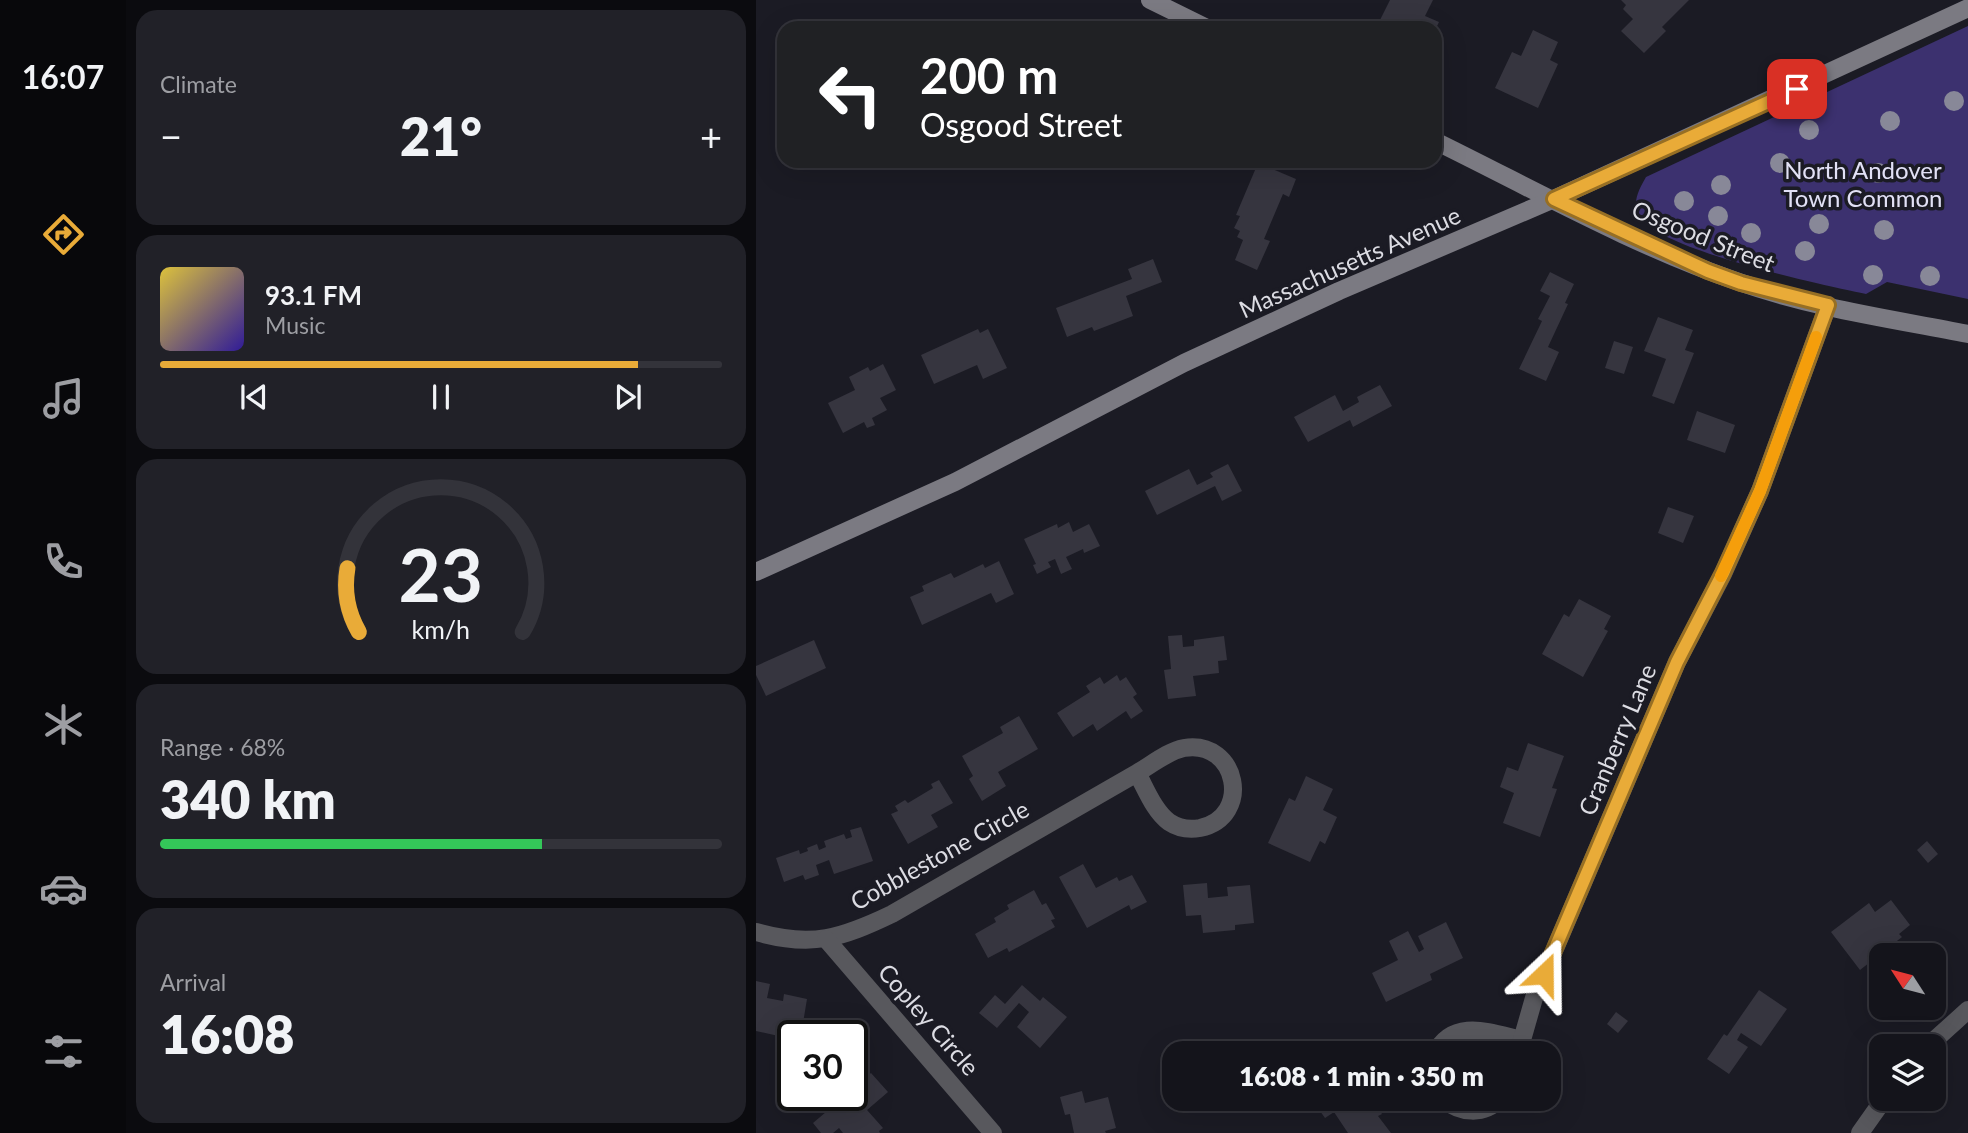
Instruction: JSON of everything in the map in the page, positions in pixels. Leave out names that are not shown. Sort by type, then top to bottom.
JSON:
[{"type":"main road","points":[[1150,0],[1193,21]]},
{"type":"main road","name":"Massachusetts Avenue","points":[[756,572],[955,482],[1184,363],[1339,291],[1554,199],[1968,8]]},
{"type":"main road","name":"Osgood Street","points":[[1442,144],[1708,271],[1741,283],[1828,305],[1968,334]]},
{"type":"street","name":"Cranberry Lane","points":[[1522,1041],[1534,998],[1677,662],[1723,573],[1760,491],[1828,305]]},
{"type":"street","name":"Cobblestone Circle","points":[[756,932],[793,941],[826,939],[854,933],[892,914],[1137,773],[1181,748],[1208,750],[1220,757],[1229,769],[1233,796],[1219,819],[1208,826],[1182,828],[1170,823],[1160,814],[1137,773]]},
{"type":"street","name":"Copley Circle","points":[[826,939],[993,1133]]},
{"type":"street","points":[[1941,1034],[1968,1010]]},
{"type":"street","name":"Cranberry Lane","points":[[1443,1041],[1455,1032],[1468,1029],[1503,1041]]},
{"type":"street","points":[[1860,1133],[1876,1111]]},
{"type":"green space","name":"North Andover Town Common","points":[[1968,26],[1968,299],[1887,282],[1866,294],[1782,275],[1678,242],[1654,229],[1637,212],[1636,201],[1646,177]]},
{"type":"building","points":[[1390,0],[1433,0],[1425,16],[1437,21],[1380,21]]},
{"type":"building","points":[[1621,0],[1689,0],[1662,27],[1666,31],[1644,53],[1621,31],[1633,19],[1623,9],[1626,5]]},
{"type":"building","points":[[1533,30],[1558,42],[1550,60],[1558,64],[1538,108],[1495,88],[1512,52],[1521,56]]},
{"type":"building","points":[[1256,168],[1270,168],[1296,179],[1289,197],[1283,194],[1264,239],[1270,241],[1257,270],[1235,260],[1243,240],[1237,237],[1240,231],[1234,228],[1240,216],[1236,215]]},
{"type":"building","points":[[1153,259],[1162,282],[1126,296],[1133,316],[1094,331],[1092,327],[1067,337],[1056,308],[1132,279],[1128,269]]},
{"type":"building","points":[[1550,272],[1574,284],[1548,347],[1559,352],[1546,381],[1519,369],[1542,321],[1538,319],[1550,296],[1540,291]]},
{"type":"building","points":[[1658,317],[1693,330],[1685,350],[1694,353],[1674,404],[1652,396],[1666,359],[1644,351]]},
{"type":"building","points":[[978,329],[980,333],[988,329],[1007,368],[983,379],[977,365],[934,384],[921,355]]},
{"type":"building","points":[[1614,341],[1633,347],[1624,374],[1605,368]]},
{"type":"building","points":[[883,364],[896,390],[880,398],[887,410],[872,418],[875,425],[867,428],[864,422],[843,433],[828,403],[855,390],[849,377],[868,367],[870,371]]},
{"type":"building","points":[[1380,385],[1392,406],[1353,427],[1350,420],[1308,442],[1294,417],[1335,395],[1343,411],[1359,402],[1357,397]]},
{"type":"building","points":[[1697,411],[1735,425],[1725,453],[1687,440]]},
{"type":"building","points":[[1228,464],[1242,491],[1222,501],[1215,486],[1157,515],[1145,491],[1189,469],[1197,485],[1213,477],[1210,473]]},
{"type":"building","points":[[1668,507],[1694,516],[1683,543],[1658,533]]},
{"type":"building","points":[[1069,522],[1073,532],[1089,524],[1100,546],[1084,553],[1083,549],[1066,557],[1072,569],[1061,574],[1055,559],[1048,562],[1051,567],[1037,574],[1033,565],[1036,564],[1024,539],[1057,524],[1058,528]]},
{"type":"building","points":[[999,561],[1014,594],[996,603],[991,593],[922,625],[910,597],[924,591],[922,586],[951,573],[954,578],[983,564],[985,568]]},
{"type":"building","points":[[1579,599],[1611,616],[1604,629],[1608,631],[1583,677],[1542,654],[1564,614],[1569,617]]},
{"type":"building","points":[[1182,635],[1183,647],[1194,646],[1194,640],[1224,636],[1227,660],[1218,661],[1219,673],[1193,676],[1196,696],[1168,699],[1164,670],[1171,669],[1168,636]]},
{"type":"building","points":[[814,640],[826,668],[766,696],[756,675],[756,666]]},
{"type":"building","points":[[1117,675],[1120,681],[1126,677],[1137,694],[1133,697],[1143,711],[1131,719],[1126,711],[1097,731],[1093,724],[1073,737],[1057,713],[1090,692],[1086,686],[1100,677],[1104,684]]},
{"type":"building","points":[[1019,716],[1038,749],[998,772],[1006,786],[982,801],[969,779],[973,776],[962,756],[1003,733],[1000,727]]},
{"type":"building","points":[[1528,743],[1564,756],[1552,788],[1557,789],[1540,837],[1503,823],[1514,793],[1500,787],[1507,767],[1518,771]]},
{"type":"building","points":[[1306,776],[1333,789],[1323,810],[1337,817],[1325,844],[1320,841],[1310,862],[1268,843],[1289,798],[1295,801]]},
{"type":"building","points":[[939,780],[953,803],[931,815],[938,827],[908,844],[891,814],[898,811],[895,806],[905,800],[908,803],[933,788],[931,784]]},
{"type":"building","points":[[861,827],[873,861],[834,874],[829,860],[816,865],[819,875],[805,880],[803,875],[784,882],[776,858],[799,850],[800,854],[817,844],[819,850],[826,847],[824,841],[844,834],[846,839],[852,837],[850,830]]},
{"type":"building","points":[[1927,841],[1938,854],[1928,863],[1917,850]]},
{"type":"building","points":[[1083,864],[1096,888],[1117,877],[1119,881],[1132,875],[1147,902],[1131,910],[1129,905],[1087,928],[1059,877]]},
{"type":"building","points":[[1207,883],[1208,898],[1228,896],[1227,887],[1250,885],[1254,923],[1235,925],[1235,930],[1203,933],[1201,915],[1186,916],[1183,885]]},
{"type":"building","points":[[1034,890],[1042,905],[1046,903],[1055,919],[1051,920],[1055,927],[1009,952],[1007,948],[988,958],[975,934],[996,922],[994,918],[1009,909],[1007,905]]},
{"type":"building","points":[[1891,900],[1910,925],[1899,934],[1902,937],[1894,943],[1869,943],[1869,963],[1860,970],[1831,932],[1869,903],[1875,912]]},
{"type":"building","points":[[1446,922],[1463,958],[1430,974],[1432,980],[1386,1002],[1372,973],[1398,960],[1389,941],[1408,931],[1419,952],[1424,949],[1418,936]]},
{"type":"building","points":[[756,981],[770,984],[767,998],[783,1001],[784,994],[807,999],[804,1020],[777,1020],[777,1036],[756,1031]]},
{"type":"building","points":[[1022,985],[1040,1001],[1043,997],[1067,1017],[1040,1048],[1017,1027],[1029,1012],[1019,1003],[997,1028],[979,1013],[995,995],[1005,1004]]},
{"type":"building","points":[[1759,990],[1787,1009],[1761,1046],[1741,1033],[1737,1040],[1748,1047],[1729,1074],[1707,1059],[1724,1034],[1727,1036]]},
{"type":"building","points":[[1616,1012],[1628,1021],[1618,1033],[1607,1024]]},
{"type":"building","points":[[871,1073],[888,1092],[868,1109],[868,1076]]},
{"type":"building","points":[[1082,1091],[1085,1103],[1108,1097],[1116,1128],[1105,1131],[1106,1133],[1074,1133],[1070,1114],[1065,1115],[1060,1097]]},
{"type":"building","points":[[827,1111],[868,1111],[883,1128],[880,1133],[843,1133],[839,1128],[833,1133],[821,1133],[813,1123]]},
{"type":"building","points":[[1320,1111],[1380,1111],[1382,1114],[1378,1116],[1391,1133],[1348,1133],[1334,1112],[1325,1118]]},
{"type":"slow traffic","points":[[1721,576],[1760,491],[1816,337]]},
{"type":"route","points":[[1544,974],[1677,662],[1723,573],[1760,491],[1828,305],[1776,293],[1708,271],[1554,199],[1797,89]]}]
